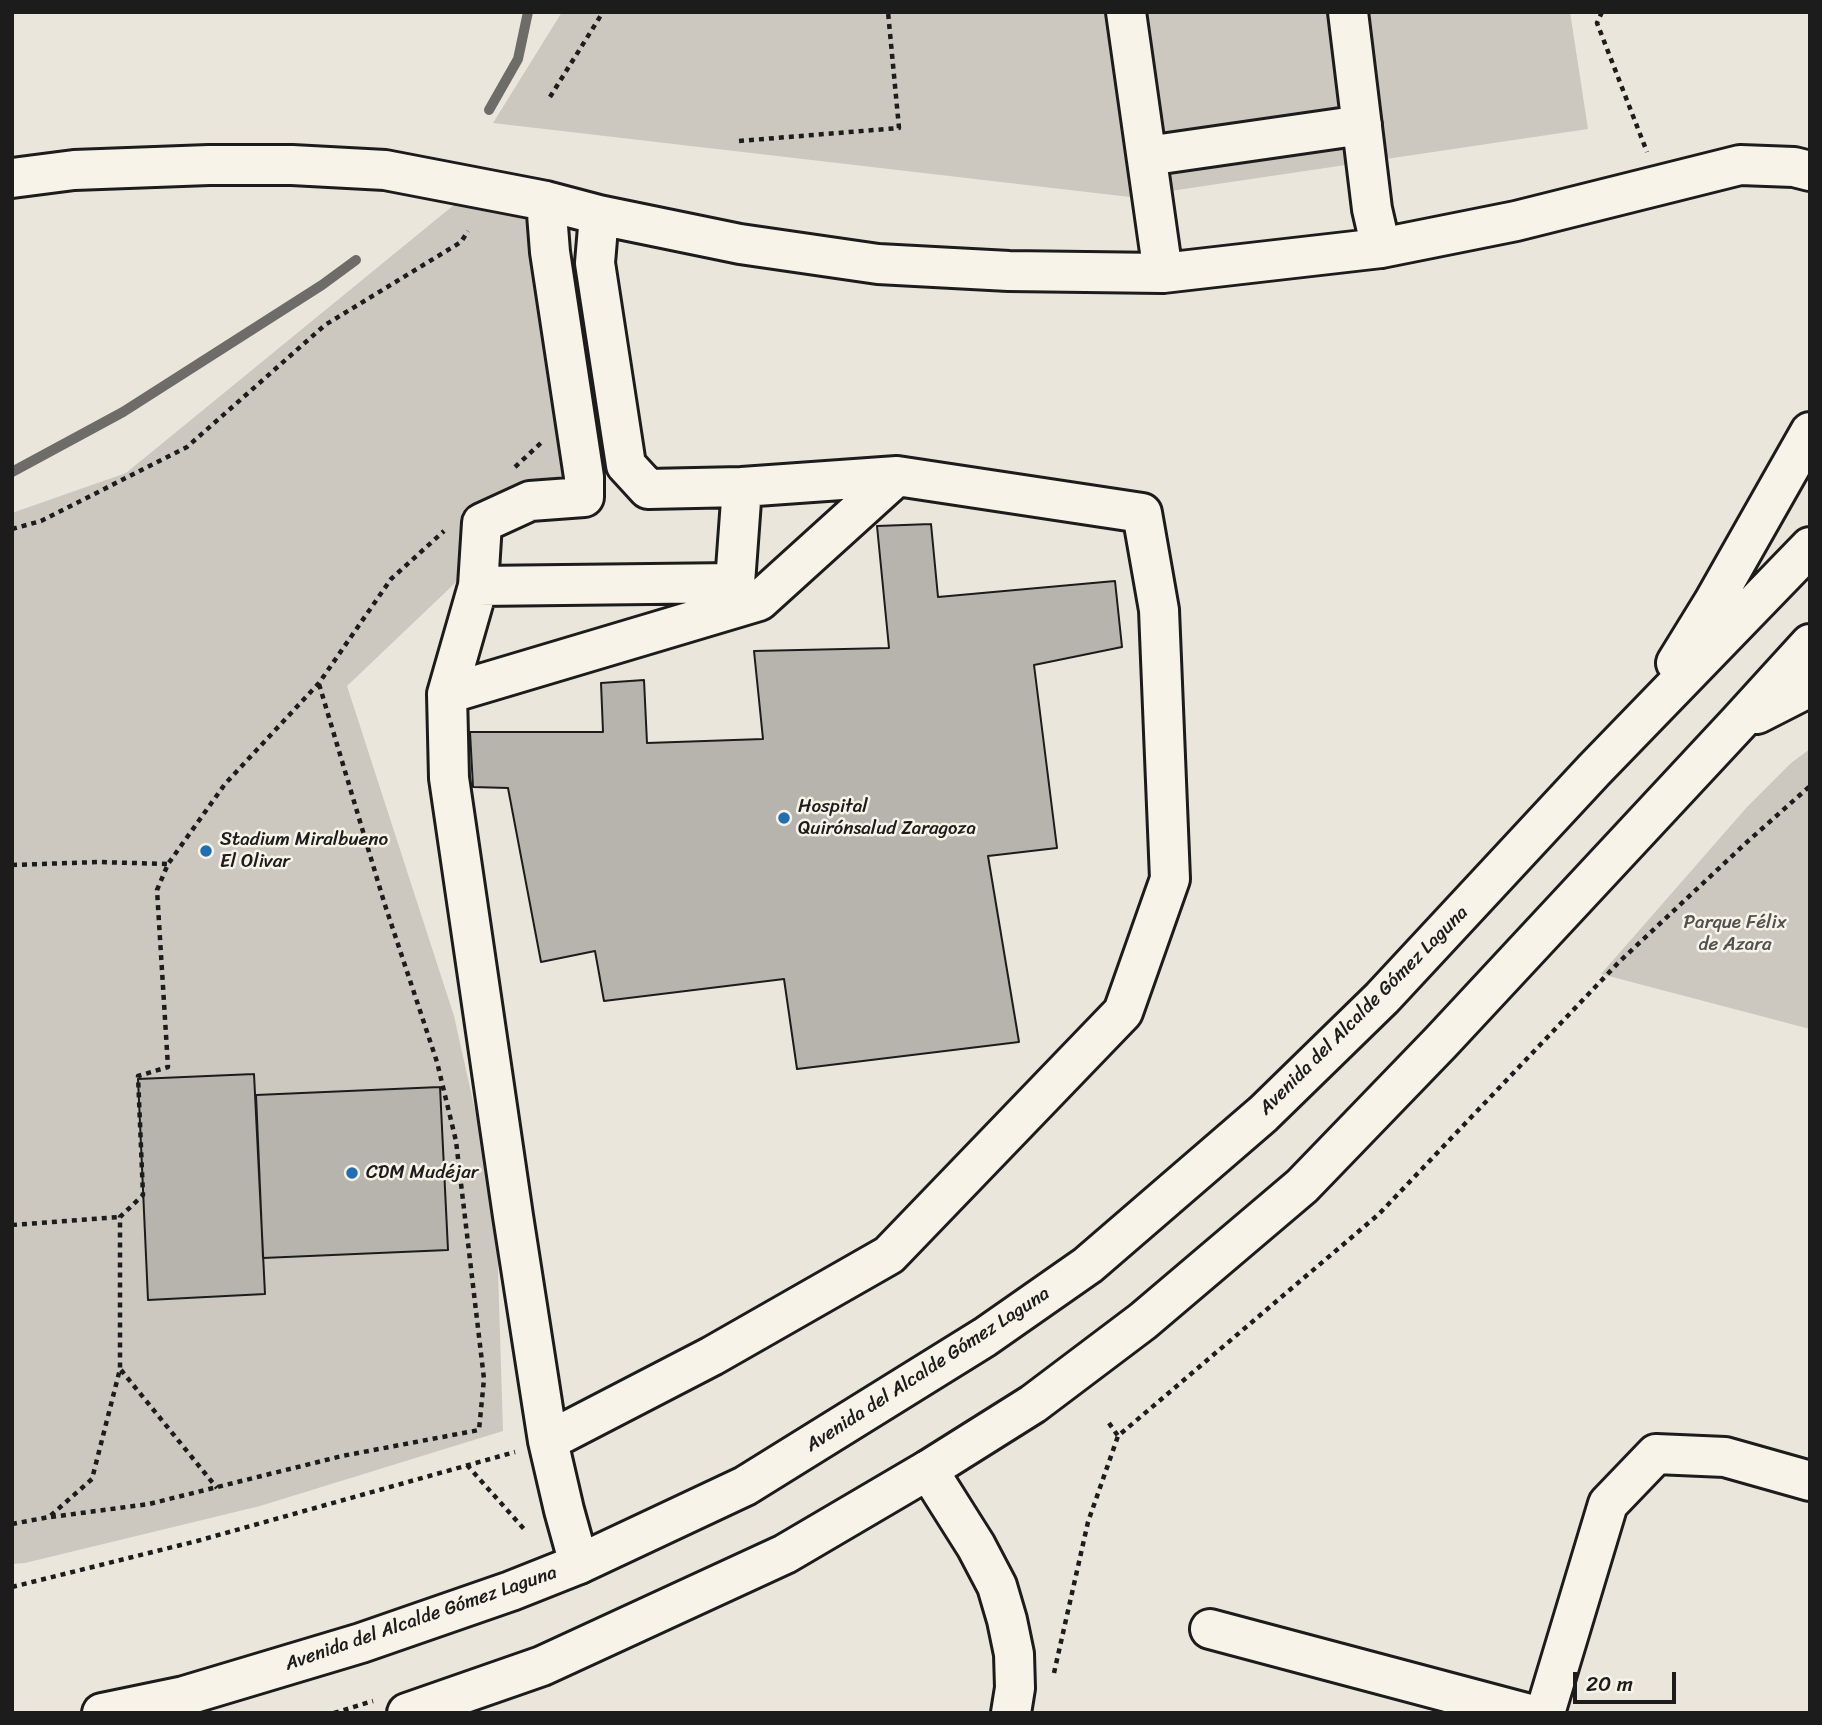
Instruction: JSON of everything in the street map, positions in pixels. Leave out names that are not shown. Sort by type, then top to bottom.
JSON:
[{"type":"main road","points":[[1126,12],[1163,273]]},
{"type":"main road","points":[[1348,12],[1372,209],[1381,248]]},
{"type":"main road","points":[[1149,172],[1364,140]]},
{"type":"main road","points":[[12,178],[74,170],[209,165],[292,165],[385,170],[547,201],[599,215],[740,244],[878,264],[1009,271],[1163,273],[1381,248],[1516,221],[1740,165],[1794,167],[1810,171]]},
{"type":"main road","points":[[547,201],[550,252],[584,477],[584,497],[530,500],[482,523],[478,586],[447,694],[449,778],[534,1445],[564,1510],[579,1564]]},
{"type":"main road","points":[[534,1445],[712,1356],[889,1255],[1124,1012],[1170,878],[1159,610],[1142,513],[897,476],[742,487],[649,489],[626,465],[595,263],[599,215]]},
{"type":"main road","name":"Avenida del Alcalde Gómez Laguna","points":[[1594,770],[1678,660],[1810,432]]},
{"type":"main road","points":[[447,694],[759,601],[897,476]]},
{"type":"main road","points":[[478,586],[736,583],[742,487]]},
{"type":"main road","name":"Avenida del Alcalde Gómez Laguna","points":[[102,1713],[184,1696],[361,1643],[511,1591],[579,1564],[745,1486],[964,1351],[1088,1265],[1264,1114],[1382,998],[1594,770],[1810,547]]},
{"type":"main road","points":[[407,1713],[542,1667],[785,1554],[928,1470],[1033,1404],[1132,1329],[1302,1186],[1450,1032],[1810,644]]},
{"type":"main road","points":[[1739,722],[1810,687]]},
{"type":"main road","points":[[1545,1713],[1608,1504],[1656,1454],[1725,1457],[1810,1481]]},
{"type":"main road","points":[[928,1470],[976,1546],[997,1586],[1014,1654],[1015,1688],[1012,1713]]},
{"type":"main road","points":[[1210,1629],[1526,1713]]},
{"type":"path","points":[[550,97],[603,12]]},
{"type":"path","points":[[740,141],[899,128],[888,12]]},
{"type":"path","points":[[1602,12],[1597,23],[1646,149],[1653,187]]},
{"type":"path","points":[[12,529],[41,521],[187,447],[325,325],[461,242],[468,231]]},
{"type":"path","points":[[511,470],[551,434]]},
{"type":"path","points":[[12,1225],[120,1217],[143,1195],[138,1076],[168,1067],[157,890],[168,864],[225,784],[319,683],[391,579],[451,525]]},
{"type":"path","points":[[12,1524],[149,1504],[342,1456],[479,1430],[484,1379],[456,1141],[437,1062],[384,902],[319,683]]},
{"type":"path","points":[[1051,1686],[1088,1522],[1118,1436],[1380,1214],[1619,962],[1810,786]]},
{"type":"path","points":[[12,865],[99,862],[168,864]]},
{"type":"path","points":[[49,1517],[92,1479],[120,1369],[120,1217]]},
{"type":"path","points":[[120,1369],[218,1488]]},
{"type":"path","points":[[1109,1423],[1118,1436]]},
{"type":"path","points":[[12,1587],[197,1541],[534,1445]]},
{"type":"path","points":[[467,1465],[524,1529]]},
{"type":"green space","points":[[562,12],[1570,12],[1588,129],[1130,197],[493,123]]},
{"type":"green space","name":"Stadium Miralbueno El Olivar","points":[[493,173],[543,187],[578,466],[347,686],[454,1016],[496,1204],[503,1431],[260,1506],[12,1564],[12,513],[126,473]]},
{"type":"green space","name":"Parque Félix de Azara","points":[[1810,749],[1810,1029],[1601,974],[1747,807],[1791,763]]},
{"type":"building","name":"Hospital Quirónsalud Zaragoza","points":[[931,524],[938,597],[1115,581],[1122,647],[1034,665],[1057,848],[988,856],[1019,1042],[797,1069],[784,979],[604,1001],[595,951],[541,962],[508,788],[473,787],[470,732],[603,732],[601,683],[644,680],[647,743],[763,739],[754,651],[889,648],[877,526]]},
{"type":"building","points":[[254,1074],[265,1294],[148,1300],[138,1079]]},
{"type":"building","name":"CDM Mudéjar","points":[[440,1087],[448,1250],[263,1258],[256,1095]]},
{"type":"waterway","points":[[489,110],[518,59],[528,12]]},
{"type":"waterway","points":[[12,472],[123,412],[322,285],[356,260]]},
{"type":"place","name":"Hospital Quirónsalud Zaragoza","points":[[784,818]]},
{"type":"place","name":"Stadium Miralbueno El Olivar","points":[[206,851]]},
{"type":"place","name":"CDM Mudéjar","points":[[352,1173]]}]
